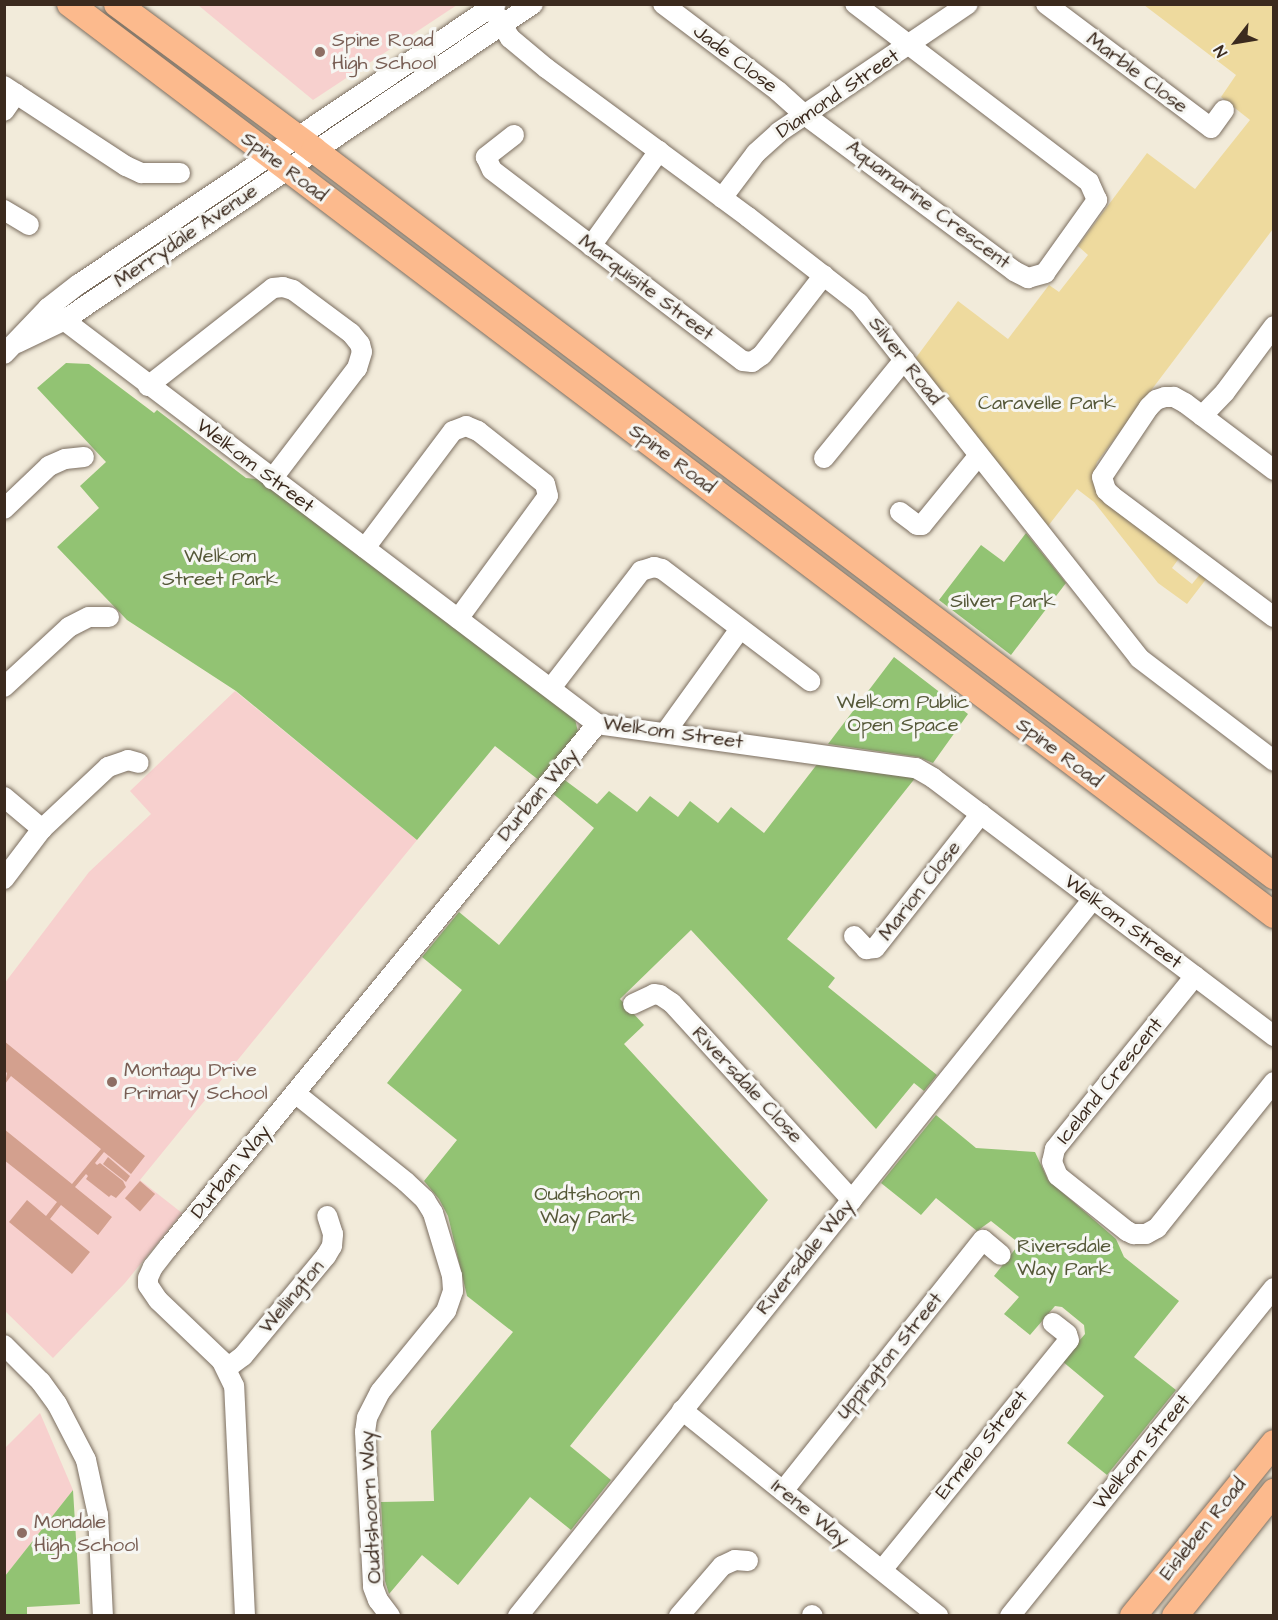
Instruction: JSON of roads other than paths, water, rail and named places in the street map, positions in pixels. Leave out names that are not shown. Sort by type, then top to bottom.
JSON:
[{"type":"main road","name":"Spine Road","points":[[70,4],[1274,915]]},
{"type":"main road","name":"Spine Road","points":[[117,4],[305,143],[1274,876]]},
{"type":"main road","name":"Eisleben Road","points":[[1133,1616],[1274,1443]]},
{"type":"main road","name":"Eisleben Road","points":[[1175,1616],[1274,1492]]},
{"type":"street","name":"Merrydale Avenue","points":[[305,143],[503,25],[533,4]]},
{"type":"street","name":"Jade Close","points":[[663,4],[778,91],[805,115]]},
{"type":"street","name":"Aquamarine Crescent","points":[[805,115],[1014,271],[1028,278],[1045,273],[1097,200],[1095,191],[1089,182],[855,4]]},
{"type":"street","name":"Diamond Street","points":[[722,198],[766,142],[968,4]]},
{"type":"street","name":"Marble Close","points":[[1046,4],[1210,128],[1224,110]]},
{"type":"street","name":"Merrydale Avenue","points":[[10,349],[63,321],[494,6]]},
{"type":"street","name":"Silver Road","points":[[494,6],[510,38],[546,69],[824,274],[859,303],[1139,658],[1274,761]]},
{"type":"street","points":[[4,111],[10,90],[126,166],[141,173],[180,173]]},
{"type":"street","name":"Marquisite Street","points":[[514,135],[486,157],[488,164],[517,190],[748,363],[762,355],[824,274]]},
{"type":"street","points":[[591,246],[659,151]]},
{"type":"street","name":"Merrydale Avenue","points":[[10,349],[48,308],[79,284],[278,162]]},
{"type":"street","points":[[4,210],[29,225]]},
{"type":"street","points":[[148,386],[273,288],[283,287],[293,290],[332,318],[357,339],[360,344],[361,359],[272,479]]},
{"type":"street","name":"Welkom Street","points":[[48,308],[597,724],[906,765],[933,778],[1274,1036]]},
{"type":"street","points":[[1202,416],[1225,392],[1274,326]]},
{"type":"street","points":[[824,458],[904,360]]},
{"type":"street","points":[[1274,470],[1174,397],[1156,400],[1106,468],[1102,477],[1112,496],[1274,617]]},
{"type":"street","points":[[365,548],[453,431],[466,426],[478,430],[545,484],[548,496],[458,619]]},
{"type":"street","points":[[900,512],[917,525],[922,525],[979,455]]},
{"type":"street","points":[[4,509],[49,466],[65,459],[84,457]]},
{"type":"street","points":[[551,688],[641,571],[650,567],[662,569],[810,681]]},
{"type":"street","points":[[4,687],[69,627],[89,617],[109,617]]},
{"type":"street","points":[[665,733],[740,629]]},
{"type":"street","name":"Durban Way","points":[[244,1616],[234,1386],[227,1368],[216,1354],[158,1300],[148,1286],[148,1278],[163,1254],[597,724]]},
{"type":"street","points":[[4,879],[42,828],[108,767],[128,760],[140,763]]},
{"type":"street","points":[[4,797],[42,828]]},
{"type":"street","name":"Marion Close","points":[[854,936],[866,949],[875,948],[981,814]]},
{"type":"street","name":"Riversdale Way","points":[[518,1616],[1093,899]]},
{"type":"street","name":"Iceland Crescent","points":[[1195,976],[1055,1149],[1052,1162],[1058,1176],[1127,1231],[1133,1234],[1146,1234],[1157,1227],[1274,1082]]},
{"type":"street","name":"Riversdale Close","points":[[633,1004],[654,994],[672,1003],[852,1200]]},
{"type":"street","name":"Oudtshoorn Way","points":[[295,1093],[406,1182],[425,1200],[433,1213],[452,1275],[453,1291],[446,1311],[380,1392],[368,1418],[365,1432],[373,1587],[378,1600],[390,1616]]},
{"type":"street","name":"Wellington","points":[[227,1368],[243,1356],[326,1256],[332,1246],[333,1234],[327,1216]]},
{"type":"street","name":"Uppington Street","points":[[783,1491],[983,1240],[1001,1255]]},
{"type":"street","name":"Welkom Street","points":[[1010,1616],[1274,1288]]},
{"type":"street","name":"Ermelo Street","points":[[882,1570],[1069,1340],[1067,1334],[1053,1323]]},
{"type":"street","points":[[4,1345],[41,1382],[57,1404],[72,1428],[86,1460],[98,1515],[103,1616]]},
{"type":"street","name":"Irene Way","points":[[682,1410],[938,1616]]},
{"type":"street","points":[[679,1616],[722,1566],[735,1560],[748,1561]]},
{"type":"place","name":"Spine Road High School","points":[[320,52]]},
{"type":"place","name":"Montagu Drive Primary School","points":[[112,1082]]},
{"type":"place","name":"Mondale High School","points":[[22,1533]]},
{"type":"park label","name":"Caravelle Park","points":[[1047,403]]},
{"type":"park label","name":"Welkom Street Park","points":[[220,568]]},
{"type":"park label","name":"Silver Park","points":[[1003,601]]},
{"type":"park label","name":"Welkom Public Open Space","points":[[903,714]]},
{"type":"park label","name":"Oudtshoorn Way Park","points":[[587,1206]]},
{"type":"park label","name":"Riversdale Way Park","points":[[1064,1258]]}]
